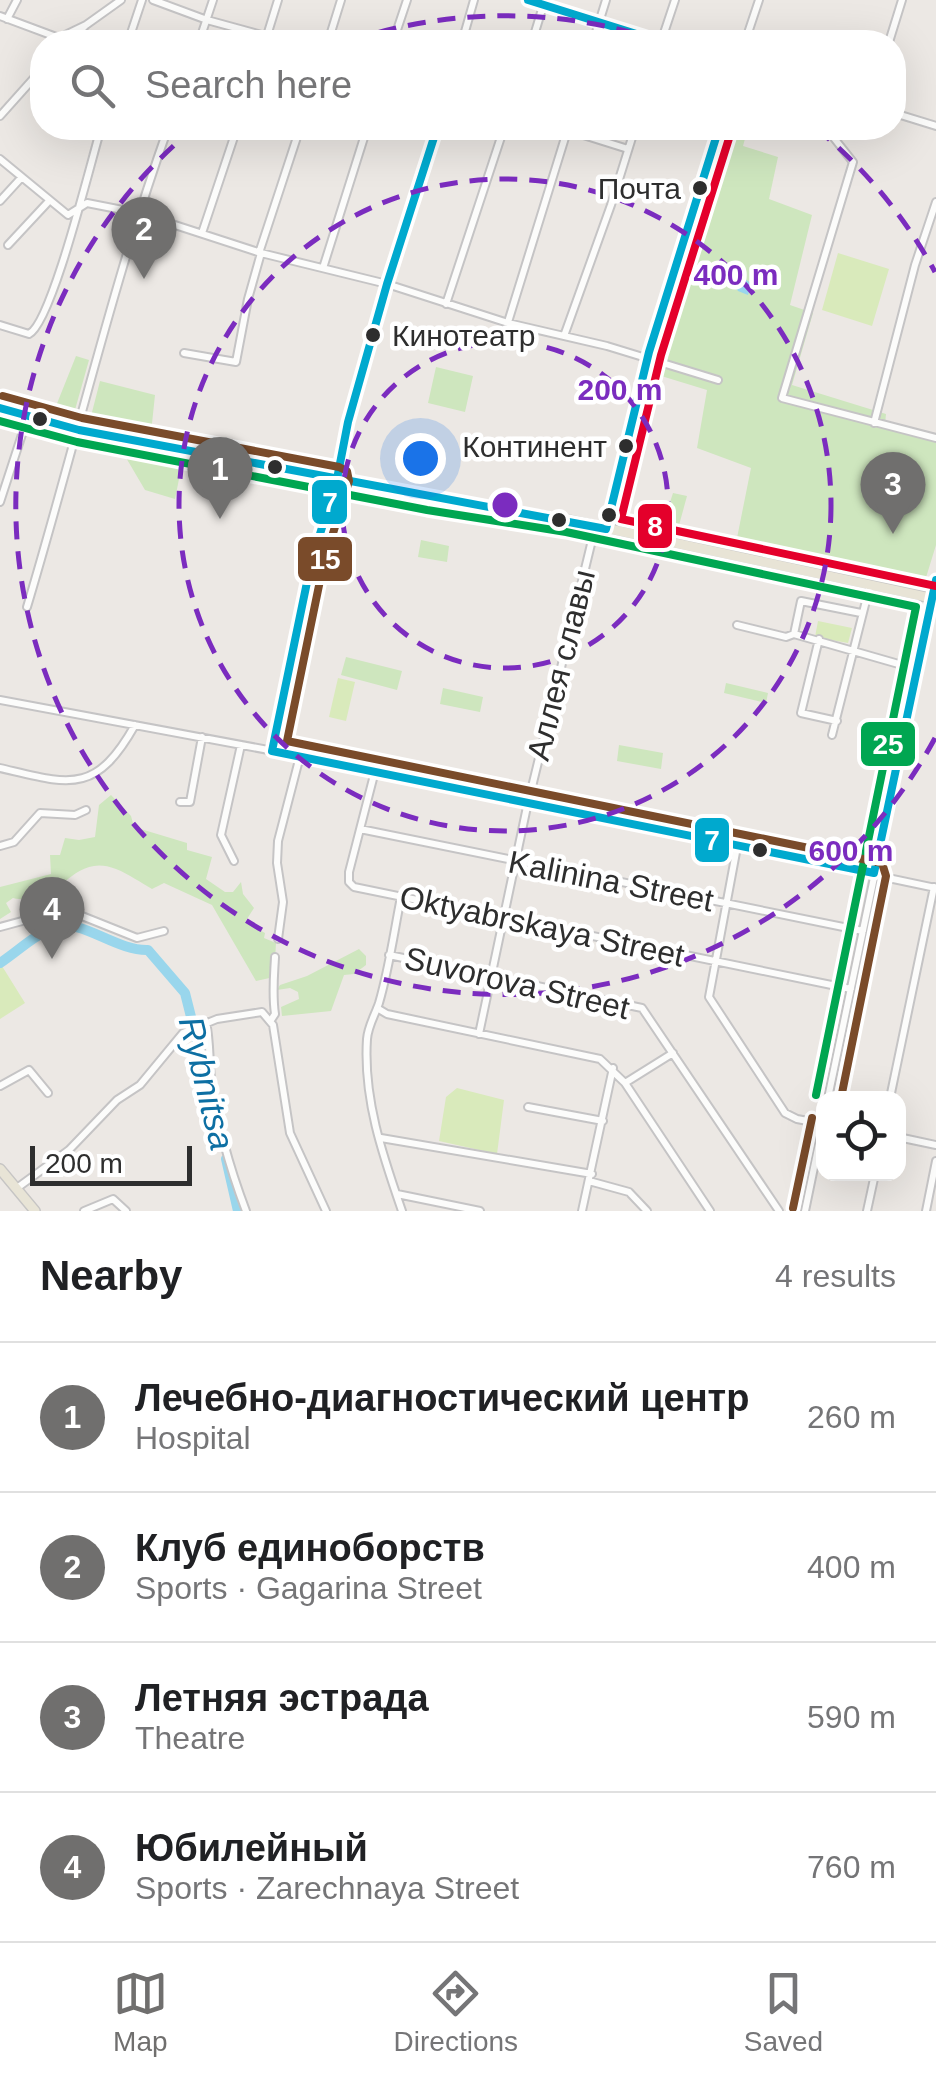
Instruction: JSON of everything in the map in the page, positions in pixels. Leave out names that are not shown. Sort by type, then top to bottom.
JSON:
[{"type":"main road","points":[[0,408],[79,430],[606,528],[934,598]]},
{"type":"main road","points":[[0,1169],[35,1211]]},
{"type":"street","points":[[16,0],[4,18],[37,30]]},
{"type":"street","points":[[81,30],[121,0]]},
{"type":"street","points":[[132,30],[142,0]]},
{"type":"street","points":[[153,0],[236,30]]},
{"type":"street","points":[[203,30],[214,0]]},
{"type":"street","points":[[269,30],[278,0]]},
{"type":"street","points":[[332,30],[341,0]]},
{"type":"street","points":[[397,30],[407,0]]},
{"type":"street","points":[[465,30],[474,0]]},
{"type":"street","points":[[528,0],[624,30]]},
{"type":"street","points":[[597,30],[606,0]]},
{"type":"street","points":[[665,30],[676,0]]},
{"type":"street","points":[[748,30],[759,0]]},
{"type":"street","points":[[893,30],[902,0]]},
{"type":"street","points":[[536,30],[544,5]]},
{"type":"street","points":[[76,30],[86,25]]},
{"type":"street","points":[[0,116],[30,83]]},
{"type":"street","points":[[906,117],[936,126]]},
{"type":"street","points":[[0,325],[29,334],[39,327],[59,274],[70,219],[79,208],[99,140]]},
{"type":"street","points":[[27,607],[79,430],[104,326],[164,140]]},
{"type":"street","points":[[202,233],[233,140]]},
{"type":"street","points":[[184,353],[236,362],[260,253],[296,140]]},
{"type":"street","points":[[323,268],[363,140]]},
{"type":"street","points":[[272,751],[311,563],[337,479],[348,422],[386,284],[433,140]]},
{"type":"street","points":[[446,304],[500,140]]},
{"type":"street","points":[[508,322],[561,140]]},
{"type":"street","points":[[601,140],[628,149]]},
{"type":"street","points":[[564,336],[631,140]]},
{"type":"street","points":[[606,528],[648,358],[715,140]]},
{"type":"street","points":[[834,140],[853,162],[782,398],[936,438]]},
{"type":"street","points":[[0,159],[70,219]]},
{"type":"street","points":[[0,200],[21,178]]},
{"type":"street","points":[[8,246],[48,201]]},
{"type":"street","points":[[874,423],[915,265],[936,202]]},
{"type":"street","points":[[79,208],[96,203],[138,213],[260,253],[386,284],[718,380]]},
{"type":"street","points":[[0,502],[28,416]]},
{"type":"street","name":"Аллея славы","points":[[479,1034],[529,798],[593,536]]},
{"type":"street","points":[[829,1091],[936,580]]},
{"type":"street","points":[[832,735],[870,584]]},
{"type":"street","points":[[794,634],[800,602],[862,614]]},
{"type":"street","points":[[737,625],[786,637],[794,634],[819,639],[908,666]]},
{"type":"street","points":[[819,639],[800,713],[837,721]]},
{"type":"street","points":[[0,700],[529,798],[935,888],[892,1091]]},
{"type":"street","points":[[0,768],[74,782],[108,765],[135,725]]},
{"type":"street","points":[[180,802],[190,802],[202,737]]},
{"type":"street","points":[[234,861],[221,835],[241,744]]},
{"type":"street","points":[[278,939],[283,902],[277,850],[300,756]]},
{"type":"street","name":"Oktyabrskaya Street","points":[[374,771],[348,872],[350,884],[850,990]]},
{"type":"street","points":[[0,846],[14,842],[38,814],[74,815],[86,810]]},
{"type":"street","name":"Kalinina Street","points":[[360,828],[863,931]]},
{"type":"street","points":[[736,846],[708,997],[785,1114],[816,1121]]},
{"type":"street","points":[[401,897],[367,1039],[372,1113],[381,1138],[381,1153],[402,1211]]},
{"type":"street","points":[[0,927],[64,913],[77,914],[137,938],[164,931]]},
{"type":"street","name":"Suvorova Street","points":[[390,955],[642,1008],[779,1211]]},
{"type":"street","points":[[275,957],[272,1023],[290,1134],[326,1211]]},
{"type":"street","points":[[377,1008],[387,1014],[600,1058],[625,1084],[710,1211]]},
{"type":"street","points":[[17,1188],[69,1150],[117,1100],[140,1085],[190,1030],[204,1022],[253,1012],[262,1012],[272,1023]]},
{"type":"street","points":[[204,1022],[224,1140],[246,1211]]},
{"type":"street","points":[[625,1084],[673,1053]]},
{"type":"street","points":[[582,1211],[613,1068]]},
{"type":"street","points":[[0,1086],[29,1070],[48,1093]]},
{"type":"street","points":[[528,1108],[603,1121]]},
{"type":"street","points":[[381,1138],[590,1178],[630,1192],[647,1211]]},
{"type":"street","points":[[906,1139],[936,1145]]},
{"type":"street","points":[[806,1211],[816,1159]]},
{"type":"street","points":[[926,1211],[936,1162]]},
{"type":"street","points":[[867,1211],[873,1181]]},
{"type":"street","points":[[396,1194],[480,1211]]},
{"type":"street","points":[[84,1211],[113,1199],[126,1211]]},
{"type":"green space","points":[[724,140],[745,140],[743,146],[778,157],[769,199],[812,215],[790,305],[813,313],[792,385],[886,414],[885,424],[936,441],[936,545],[924,584],[736,543],[751,468],[697,448],[707,390],[658,375]]},
{"type":"green space","points":[[838,253],[889,269],[872,326],[822,310]]},
{"type":"green space","points":[[76,356],[89,360],[73,417],[54,411]]},
{"type":"green space","points":[[436,367],[473,376],[465,412],[428,403]]},
{"type":"green space","points":[[100,381],[155,395],[151,433],[90,420]]},
{"type":"green space","points":[[126,446],[173,456],[180,474],[175,499],[145,490],[125,456]]},
{"type":"green space","points":[[673,493],[687,496],[678,529],[663,524]]},
{"type":"green space","points":[[421,540],[449,546],[447,562],[418,557]]},
{"type":"green space","points":[[818,621],[852,628],[848,643],[815,637]]},
{"type":"green space","points":[[346,657],[402,671],[397,690],[341,675]]},
{"type":"green space","points":[[338,678],[355,682],[346,721],[329,717]]},
{"type":"green space","points":[[726,683],[768,693],[766,703],[724,693]]},
{"type":"green space","points":[[443,688],[483,697],[480,712],[440,704]]},
{"type":"green space","points":[[619,745],[663,753],[661,769],[617,761]]},
{"type":"green space","points":[[111,795],[131,816],[134,827],[187,843],[187,850],[212,857],[206,879],[225,892],[233,892],[241,882],[243,894],[254,908],[245,922],[276,943],[274,977],[256,981],[212,905],[164,883],[152,889],[121,871],[100,866],[87,867],[43,896],[13,898],[6,903],[11,912],[0,919],[0,887],[51,874],[50,855],[60,855],[65,838],[95,837],[99,805]]},
{"type":"green space","points":[[359,949],[366,956],[366,965],[354,974],[344,975],[331,1011],[282,1016],[281,1007],[299,999],[298,992],[290,988],[277,990],[280,985],[307,976]]},
{"type":"green space","points":[[0,967],[25,1003],[0,1019]]},
{"type":"green space","points":[[457,1088],[504,1100],[497,1154],[439,1141],[446,1097]]},
{"type":"water","points":[[734,263],[745,267],[743,278],[751,283],[748,295],[738,291],[731,281]]},
{"type":"waterway","name":"Rybnitsa","points":[[0,963],[40,934],[65,925],[124,946],[148,950],[185,993],[214,1108]]},
{"type":"waterway","name":"Rybnitsa","points":[[226,1159],[238,1211]]},
{"type":"transit line","name":"7","points":[[528,0],[624,30]]},
{"type":"transit line","name":"7","points":[[433,140],[348,422],[337,479],[311,563],[272,751],[874,873],[936,580]]},
{"type":"transit line","name":"7","points":[[0,408],[79,430],[606,529],[649,352],[715,140]]},
{"type":"transit line","name":"8","points":[[728,140],[661,355],[621,519],[936,586]]},
{"type":"transit line","name":"15","points":[[3,396],[82,418],[347,471],[349,481],[323,566],[287,741],[882,863],[886,876],[842,1091]]},
{"type":"transit line","name":"25","points":[[0,421],[77,442],[427,510],[566,532],[916,607],[817,1091]]},
{"type":"transit line","name":"15","points":[[793,1208],[812,1118]]},
{"type":"place","name":"Почта","points":[[700,188]]},
{"type":"place","name":"Клуб единоборств","points":[[144,279]]},
{"type":"place","name":"Кинотеатр","points":[[373,335]]},
{"type":"place","name":"Континент","points":[[626,446]]},
{"type":"place","name":"Лечебно-диагностический центр","points":[[220,519]]},
{"type":"place","name":"Летняя эстрада","points":[[893,534]]},
{"type":"place","name":"Юбилейный","points":[[52,959]]}]
